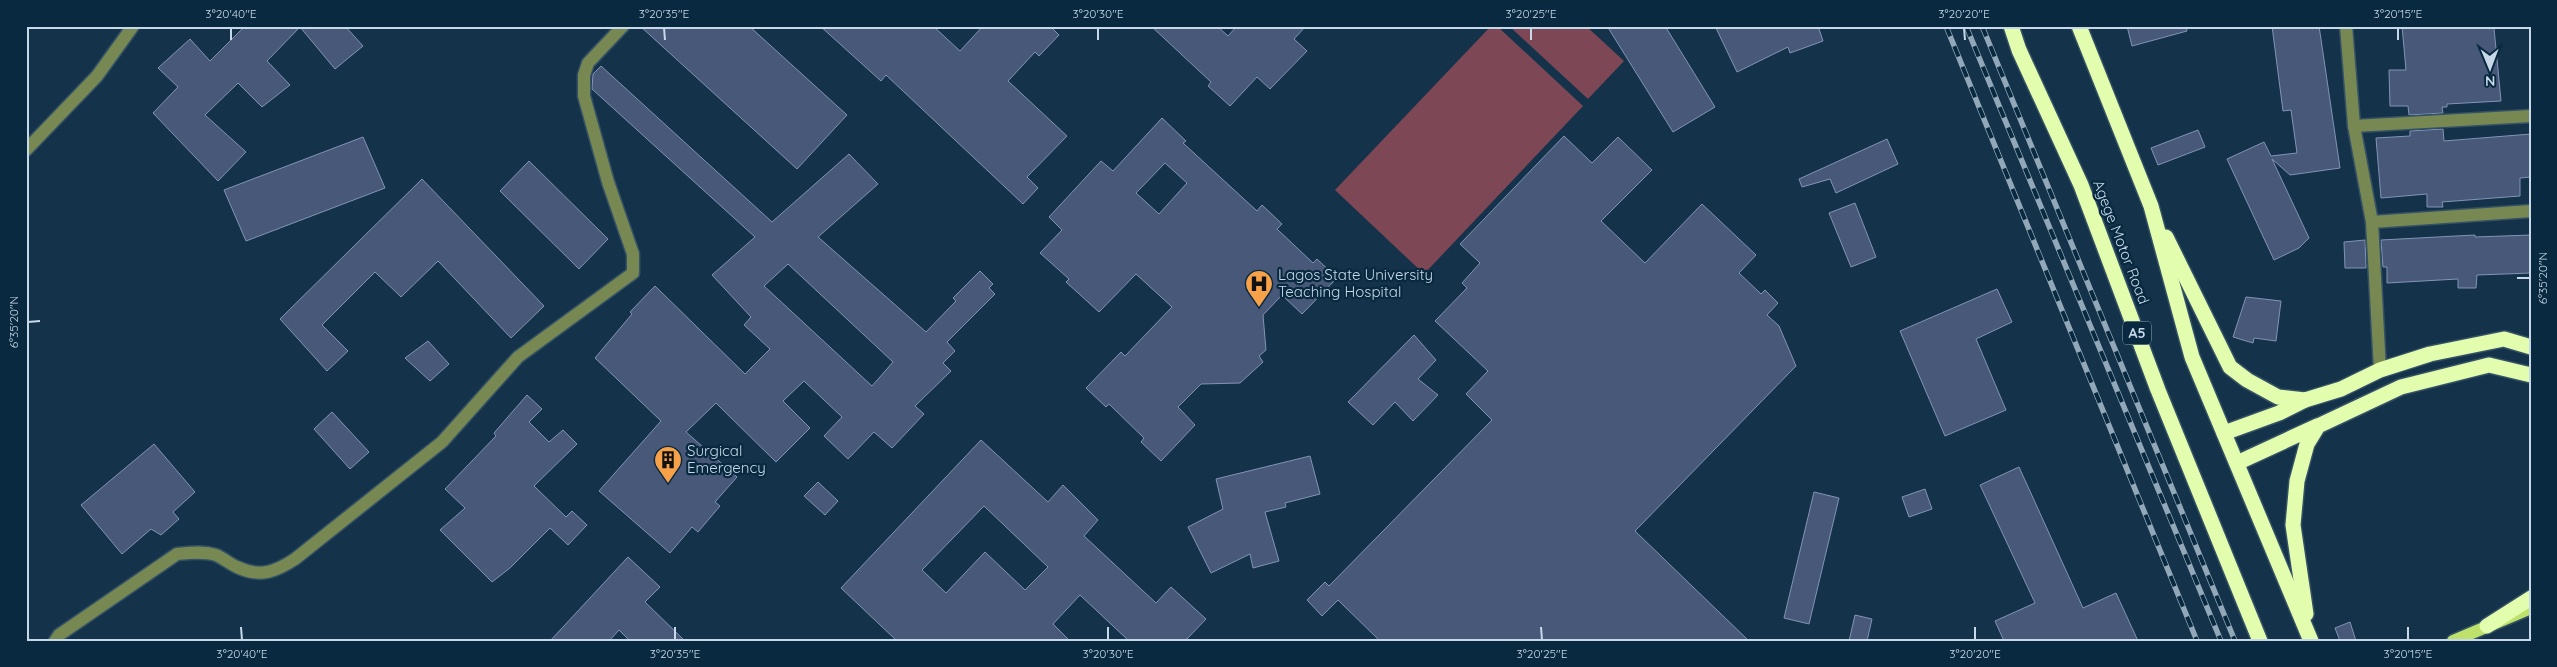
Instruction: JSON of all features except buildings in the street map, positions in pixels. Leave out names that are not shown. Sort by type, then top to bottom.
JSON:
[{"type":"highway","name":"Agege Motor Road","points":[[2011,26],[2019,50],[2081,185],[2158,390],[2260,641]]},
{"type":"highway","points":[[2079,26],[2151,206],[2230,367],[2246,380],[2278,397],[2305,400]]},
{"type":"highway","points":[[2151,206],[2192,357],[2310,638]]},
{"type":"highway","points":[[2224,433],[2279,413],[2305,400],[2341,389],[2380,370],[2430,354],[2504,339],[2531,347]]},
{"type":"highway","points":[[2237,463],[2401,387],[2489,365],[2531,374]]},
{"type":"highway","points":[[2310,638],[2293,525],[2297,481],[2307,444],[2318,426]]},
{"type":"highway","points":[[2487,626],[2531,598]]},
{"type":"main road","points":[[2453,641],[2531,608]]},
{"type":"street","points":[[26,150],[97,76],[133,26]]},
{"type":"street","points":[[55,641],[59,635],[177,554],[198,552],[217,556],[238,568],[258,574],[276,571],[295,559],[442,442],[518,357],[633,273],[633,254],[608,182],[584,96],[584,75],[588,63],[624,26]]},
{"type":"street","points":[[2346,26],[2354,126],[2372,222],[2380,370]]},
{"type":"street","points":[[2354,126],[2531,116]]},
{"type":"street","points":[[2372,222],[2531,211]]},
{"type":"shaded area","points":[[1491,26],[1497,26],[1583,106],[1424,274],[1335,190]]},
{"type":"shaded area","points":[[1509,26],[1586,26],[1624,61],[1588,99]]},
{"type":"railway","points":[[1946,26],[2197,641]]},
{"type":"railway","points":[[1966,26],[2221,641]]},
{"type":"railway","points":[[1982,26],[2235,641]]},
{"type":"place","name":"Lagos State University Teaching Hospital","points":[[1259,308]]},
{"type":"place","name":"Surgical Emergency","points":[[668,484]]}]
